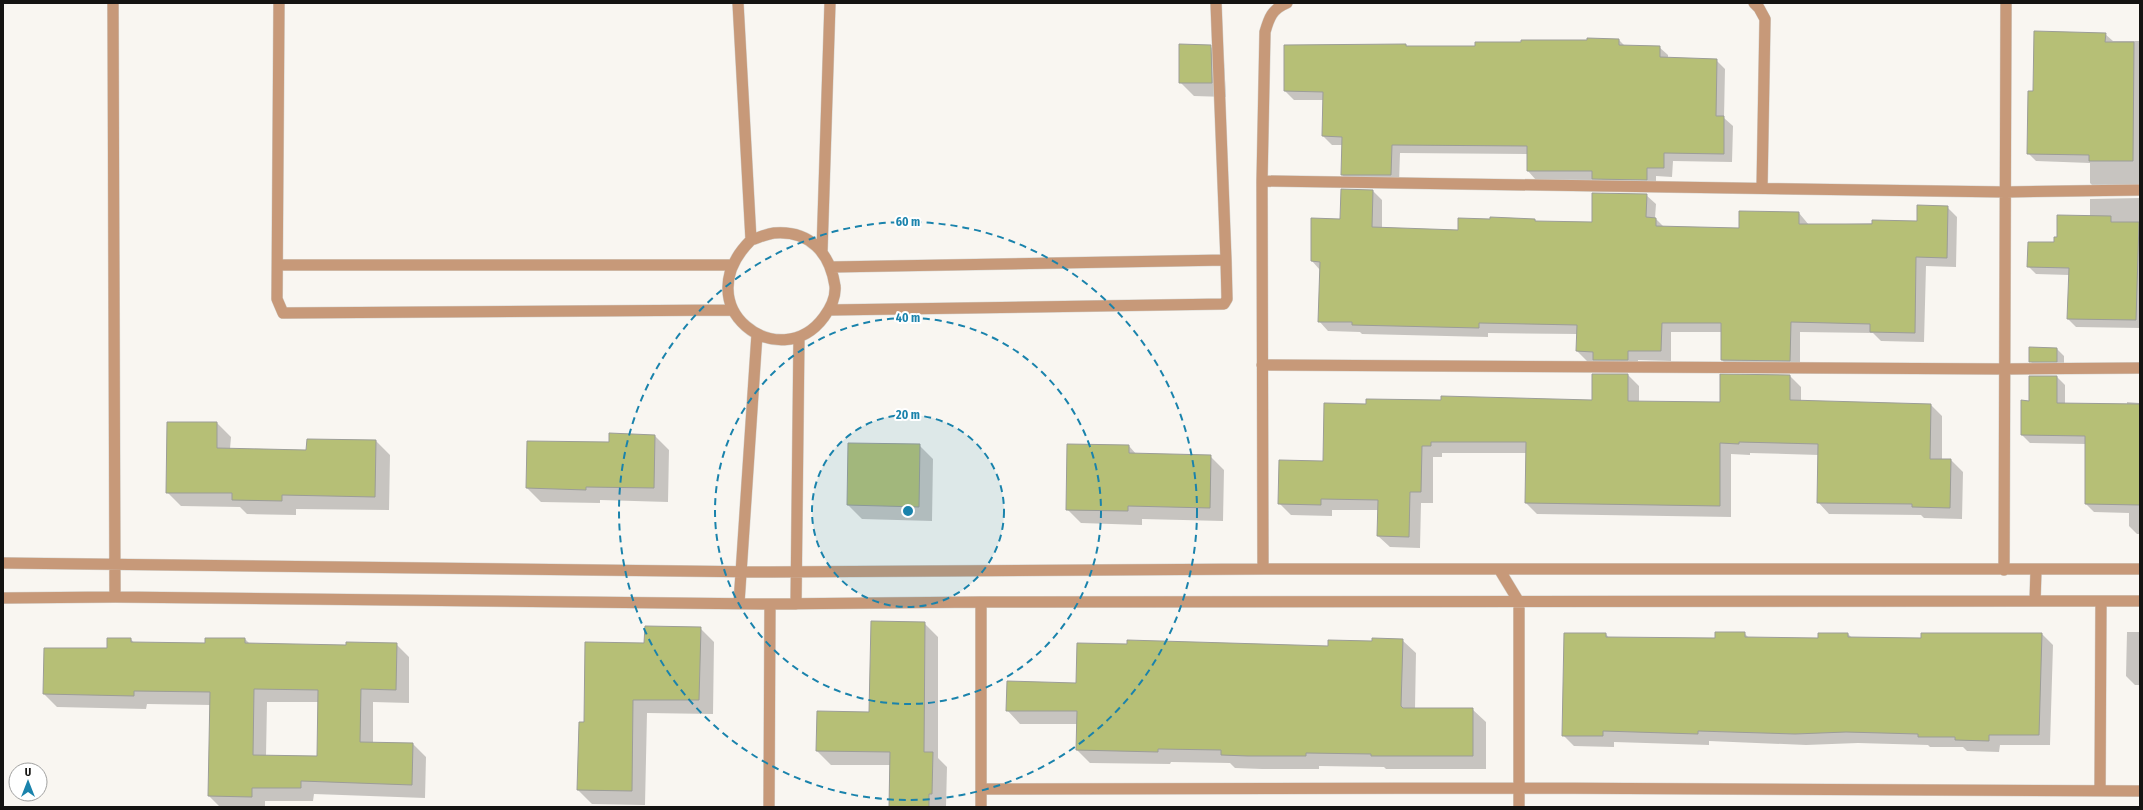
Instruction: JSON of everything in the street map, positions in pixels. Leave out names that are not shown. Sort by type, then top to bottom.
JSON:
[{"type":"street","points":[[113,3],[115,596]]},
{"type":"street","points":[[279,3],[277,299],[279,308],[283,312],[732,310]]},
{"type":"street","points":[[738,3],[751,240]]},
{"type":"street","points":[[822,251],[830,3]]},
{"type":"street","points":[[830,310],[1224,304],[1227,299],[1226,260],[1216,3]]},
{"type":"street","points":[[1263,569],[1262,181],[1265,32],[1270,15],[1280,6],[1287,3]]},
{"type":"street","points":[[1754,3],[1759,8],[1765,19],[1762,188]]},
{"type":"street","points":[[2004,570],[2006,3]]},
{"type":"street","points":[[1262,181],[2006,192],[2140,190]]},
{"type":"street","points":[[773,233],[791,233],[808,240],[822,251],[832,267],[835,289],[830,310],[817,326],[799,337],[785,340],[770,339],[757,334],[742,324],[732,310],[727,288],[731,265],[741,250],[751,240],[773,233]]},
{"type":"street","points":[[832,267],[1226,260]]},
{"type":"street","points":[[278,265],[731,265]]},
{"type":"street","points":[[739,604],[757,334]]},
{"type":"street","points":[[796,604],[799,337]]},
{"type":"street","points":[[1262,365],[2005,369],[2140,368]]},
{"type":"street","points":[[3,563],[741,570],[796,572],[1263,569],[2140,569]]},
{"type":"street","points":[[1499,569],[1518,602],[1518,807]]},
{"type":"street","points":[[2035,601],[2036,570]]},
{"type":"street","points":[[3,598],[115,596],[739,604],[980,602],[2140,601]]},
{"type":"street","points":[[2100,790],[2101,601]]},
{"type":"street","points":[[980,602],[981,807]]},
{"type":"street","points":[[769,807],[770,604]]},
{"type":"street","points":[[981,789],[1518,788],[2140,791]]},
{"type":"building","points":[[2034,31],[2106,33],[2105,42],[2134,42],[2133,161],[2089,161],[2089,155],[2027,154],[2028,91],[2033,91]]},
{"type":"building","points":[[1587,38],[1619,39],[1619,45],[1660,46],[1660,57],[1717,59],[1716,116],[1724,116],[1724,154],[1664,153],[1664,168],[1647,168],[1647,180],[1592,179],[1592,171],[1527,171],[1527,146],[1392,145],[1391,175],[1341,175],[1342,137],[1322,136],[1323,92],[1284,91],[1284,45],[1406,44],[1406,46],[1475,46],[1475,42],[1587,40]]},
{"type":"building","points":[[1179,44],[1211,45],[1212,83],[1179,83]]},
{"type":"building","points":[[1341,189],[1373,190],[1372,227],[1458,230],[1458,218],[1490,219],[1490,217],[1535,219],[1535,221],[1592,222],[1592,193],[1647,194],[1646,217],[1656,218],[1656,226],[1739,228],[1739,211],[1799,212],[1799,224],[1872,224],[1872,220],[1917,221],[1917,205],[1948,206],[1947,258],[1916,257],[1915,333],[1870,332],[1870,324],[1791,322],[1790,361],[1721,360],[1721,323],[1662,323],[1661,351],[1628,351],[1628,360],[1593,360],[1593,352],[1576,351],[1577,325],[1479,323],[1479,328],[1352,325],[1352,322],[1318,322],[1320,262],[1311,261],[1311,218],[1340,219]]},
{"type":"building","points":[[2057,215],[2111,216],[2111,222],[2139,222],[2136,320],[2067,319],[2069,268],[2027,267],[2028,242],[2054,242],[2054,237],[2057,237]]},
{"type":"building","points":[[2029,347],[2057,348],[2057,362],[2029,362]]},
{"type":"building","points":[[1592,374],[1628,374],[1628,401],[1720,402],[1720,374],[1790,375],[1790,400],[1931,404],[1930,459],[1951,459],[1950,508],[1912,507],[1912,504],[1817,503],[1818,444],[1739,442],[1739,444],[1720,443],[1720,506],[1525,503],[1526,442],[1431,442],[1431,446],[1422,446],[1421,492],[1410,492],[1409,537],[1377,536],[1378,500],[1321,499],[1321,505],[1278,504],[1279,460],[1323,461],[1324,403],[1366,404],[1366,399],[1441,400],[1441,396],[1592,400]]},
{"type":"building","points":[[2029,376],[2057,376],[2057,403],[2140,404],[2140,505],[2085,504],[2085,436],[2021,435],[2021,400],[2029,401]]},
{"type":"building","points":[[167,422],[217,422],[217,448],[306,450],[307,439],[376,440],[375,497],[282,495],[282,501],[232,500],[232,493],[166,493]]},
{"type":"building","points":[[609,433],[655,435],[654,488],[586,487],[586,490],[526,488],[527,441],[609,442]]},
{"type":"building","points":[[848,443],[920,444],[919,507],[847,505]]},
{"type":"building","points":[[1067,444],[1129,445],[1129,453],[1211,455],[1210,508],[1128,506],[1128,511],[1066,510]]},
{"type":"building","points":[[871,621],[925,622],[924,752],[933,752],[932,794],[929,794],[929,807],[889,807],[890,752],[816,751],[817,711],[869,712]]},
{"type":"building","points":[[645,626],[701,627],[699,700],[633,700],[632,791],[577,790],[579,722],[584,722],[585,642],[644,643]]},
{"type":"building","points":[[1715,632],[1745,632],[1745,637],[1818,638],[1818,633],[1848,633],[1848,637],[1921,638],[1921,633],[2042,633],[2039,735],[1989,735],[1989,741],[1955,740],[1955,737],[1918,737],[1918,734],[1846,732],[1795,734],[1698,731],[1698,734],[1603,731],[1603,736],[1562,736],[1564,633],[1606,633],[1606,637],[1715,638]]},
{"type":"building","points":[[107,638],[131,638],[131,642],[205,643],[205,638],[245,638],[245,643],[346,645],[346,642],[397,643],[396,690],[361,689],[360,742],[413,743],[412,785],[301,781],[301,788],[252,788],[252,797],[208,796],[210,692],[134,691],[134,696],[43,694],[44,648],[107,648]],"holes":[[[254,689],[318,690],[317,756],[253,755]]]},
{"type":"building","points":[[1372,638],[1403,639],[1401,706],[1403,708],[1473,708],[1473,756],[1371,756],[1371,754],[1306,753],[1306,756],[1248,756],[1221,755],[1221,750],[1158,749],[1158,752],[1076,750],[1077,711],[1006,711],[1007,681],[1076,683],[1077,643],[1127,644],[1127,640],[1328,646],[1328,640],[1372,641]]}]
